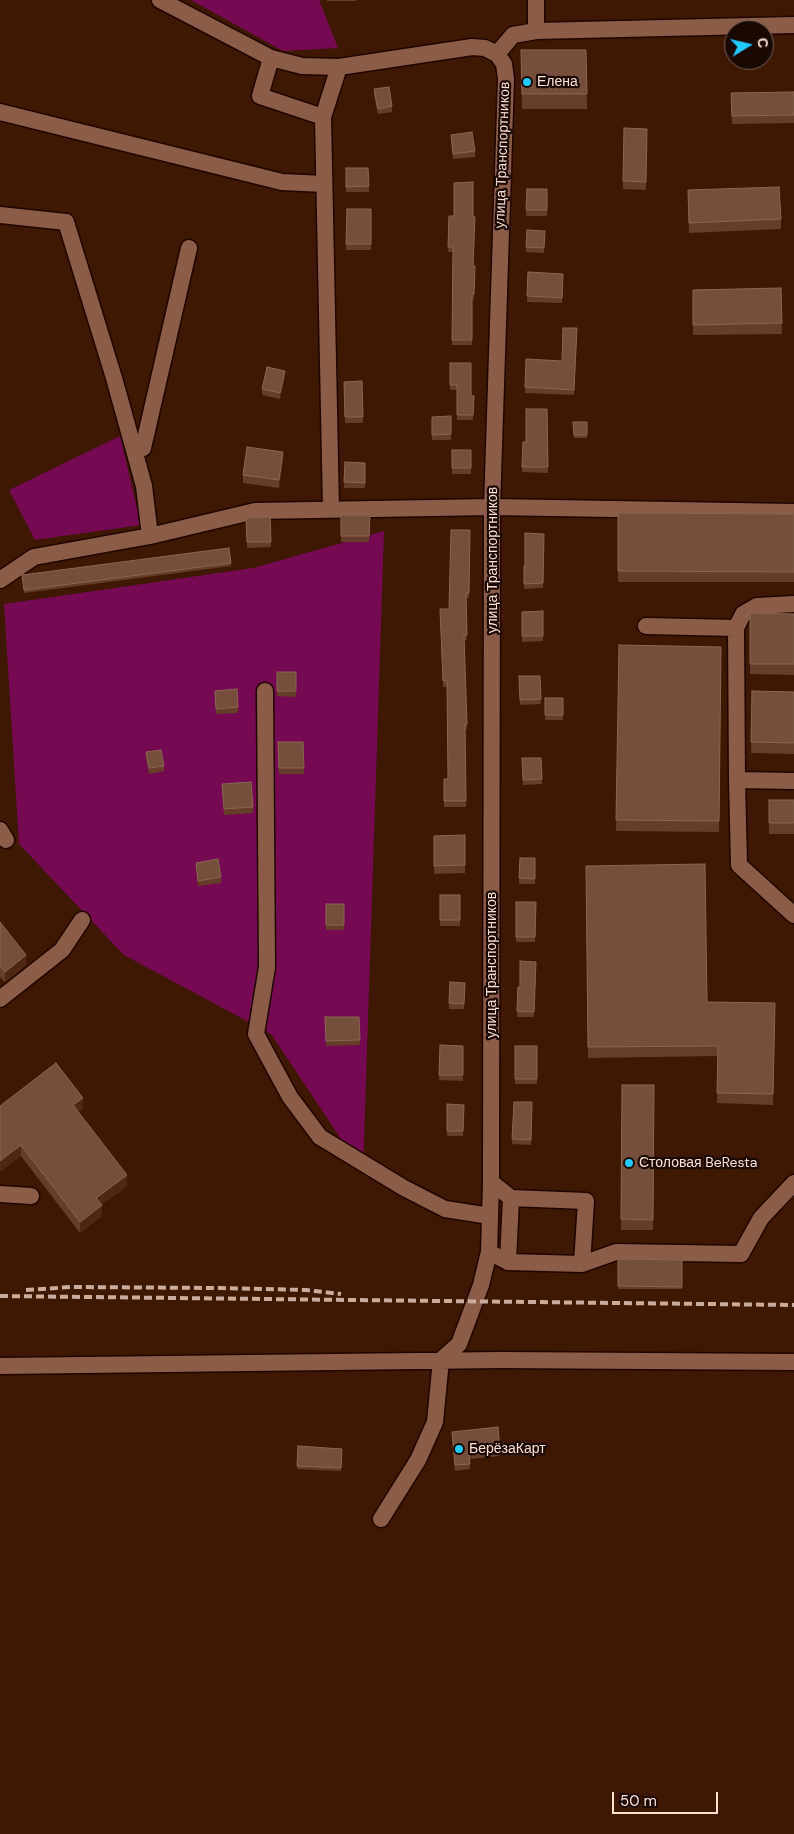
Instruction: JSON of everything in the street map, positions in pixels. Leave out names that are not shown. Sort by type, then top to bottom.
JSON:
[{"type":"street","points":[[160,0],[271,58],[302,66],[339,67],[472,47],[485,48],[497,54],[513,36],[536,31],[794,25]]},
{"type":"street","points":[[536,0],[536,31]]},
{"type":"street","name":"улица Транспортников","points":[[441,1360],[459,1344],[481,1285],[489,1252],[491,1182],[492,507],[506,79],[504,64],[497,54]]},
{"type":"street","points":[[271,58],[260,96],[323,117]]},
{"type":"street","points":[[331,509],[323,117],[339,67]]},
{"type":"street","points":[[0,112],[282,182],[324,184]]},
{"type":"street","points":[[0,215],[66,222],[69,228],[144,486],[150,536]]},
{"type":"street","points":[[134,451],[143,448],[189,248]]},
{"type":"street","points":[[0,580],[34,557],[150,536],[254,511],[492,507],[794,512]]},
{"type":"street","points":[[794,604],[757,606],[743,614],[736,628],[739,865],[794,915]]},
{"type":"street","points":[[646,626],[736,628]]},
{"type":"street","points":[[265,691],[267,967],[256,1034],[290,1096],[320,1137],[404,1188],[445,1210],[490,1216]]},
{"type":"street","points":[[737,780],[794,781]]},
{"type":"street","points":[[0,999],[62,950],[82,920]]},
{"type":"street","points":[[491,1182],[511,1198],[586,1201],[582,1264]]},
{"type":"street","points":[[489,1252],[508,1262],[582,1264],[616,1252],[741,1254],[761,1218],[794,1183]]},
{"type":"street","points":[[0,1194],[31,1196]]},
{"type":"street","points":[[508,1262],[511,1198]]},
{"type":"street","points":[[381,1519],[418,1460],[435,1422],[441,1360]]},
{"type":"street","points":[[0,1366],[441,1360],[794,1362]]},
{"type":"shaded area","points":[[191,0],[319,0],[338,48],[283,51]]},
{"type":"shaded area","points":[[120,436],[141,525],[35,540],[9,490]]},
{"type":"shaded area","points":[[384,531],[363,1172],[271,1034],[124,955],[19,844],[4,604],[253,568]]},
{"type":"building","points":[[521,50],[586,50],[587,94],[522,94]]},
{"type":"building","points":[[389,87],[392,106],[378,109],[374,89]]},
{"type":"building","points":[[794,92],[794,115],[732,116],[731,93]]},
{"type":"building","points":[[624,128],[647,129],[646,182],[623,181]]},
{"type":"building","points":[[472,132],[475,151],[453,154],[451,135]]},
{"type":"building","points":[[346,168],[368,168],[369,186],[346,187]]},
{"type":"building","points":[[473,182],[473,217],[475,217],[473,266],[475,266],[474,294],[472,294],[472,340],[452,340],[453,247],[448,247],[449,216],[454,216],[454,183]]},
{"type":"building","points":[[779,187],[781,219],[689,223],[688,190]]},
{"type":"building","points":[[527,189],[547,189],[547,210],[526,210]]},
{"type":"building","points":[[347,209],[371,209],[371,244],[346,244]]},
{"type":"building","points":[[527,230],[545,231],[544,248],[526,247]]},
{"type":"building","points":[[528,272],[563,274],[562,298],[527,296]]},
{"type":"building","points":[[781,288],[782,323],[693,325],[693,290]]},
{"type":"building","points":[[563,328],[577,328],[574,390],[525,387],[526,359],[562,361]]},
{"type":"building","points":[[450,363],[471,363],[471,396],[474,396],[473,415],[457,415],[457,385],[450,385]]},
{"type":"building","points":[[267,367],[285,371],[280,393],[262,389]]},
{"type":"building","points":[[362,381],[363,417],[345,417],[344,382]]},
{"type":"building","points":[[526,409],[547,409],[548,467],[522,467],[523,442],[526,442]]},
{"type":"building","points":[[451,416],[451,434],[432,435],[432,417]]},
{"type":"building","points":[[573,422],[587,422],[587,435],[574,435]]},
{"type":"building","points":[[247,447],[283,452],[279,480],[243,475]]},
{"type":"building","points":[[452,450],[471,450],[471,468],[452,468]]},
{"type":"building","points":[[345,462],[365,463],[365,483],[344,482]]},
{"type":"building","points":[[618,513],[794,514],[794,572],[618,571]]},
{"type":"building","points":[[341,515],[370,515],[369,536],[341,536]]},
{"type":"building","points":[[270,517],[271,542],[247,542],[246,518]]},
{"type":"building","points":[[451,530],[470,530],[469,593],[466,593],[467,635],[464,635],[467,724],[465,724],[466,801],[444,801],[444,779],[448,779],[447,681],[443,681],[440,609],[449,609]]},
{"type":"building","points":[[525,533],[544,534],[543,583],[524,584]]},
{"type":"building","points":[[229,548],[231,563],[24,590],[22,575]]},
{"type":"building","points":[[543,611],[543,636],[522,636],[522,612]]},
{"type":"building","points":[[750,613],[794,614],[794,664],[750,664]]},
{"type":"building","points":[[619,645],[721,647],[719,821],[616,820]]},
{"type":"building","points":[[277,672],[296,672],[296,691],[277,691]]},
{"type":"building","points":[[519,676],[540,676],[541,699],[520,700]]},
{"type":"building","points":[[237,689],[238,707],[216,709],[215,691]]},
{"type":"building","points":[[752,691],[794,692],[794,743],[751,742]]},
{"type":"building","points":[[545,698],[563,698],[563,715],[545,715]]},
{"type":"building","points":[[278,742],[303,742],[304,768],[279,768]]},
{"type":"building","points":[[161,750],[164,766],[149,768],[146,752]]},
{"type":"building","points":[[522,758],[541,758],[542,779],[523,780]]},
{"type":"building","points":[[251,782],[253,807],[224,809],[222,784]]},
{"type":"building","points":[[769,800],[794,800],[794,823],[769,823]]},
{"type":"building","points":[[465,835],[465,865],[434,866],[434,836]]},
{"type":"building","points":[[520,858],[535,858],[535,879],[519,878]]},
{"type":"building","points":[[218,859],[221,877],[198,881],[196,863]]},
{"type":"building","points":[[705,864],[707,1002],[775,1003],[773,1094],[717,1093],[718,1046],[588,1047],[586,866]]},
{"type":"building","points":[[440,895],[460,895],[460,920],[440,920]]},
{"type":"building","points":[[516,902],[536,902],[535,937],[516,937]]},
{"type":"building","points":[[326,904],[344,904],[344,925],[326,925]]},
{"type":"building","points":[[0,922],[26,955],[5,972],[0,966]]},
{"type":"building","points":[[520,961],[536,962],[534,1012],[517,1011],[518,987],[520,987]]},
{"type":"building","points":[[450,982],[465,983],[464,1004],[449,1003]]},
{"type":"building","points":[[325,1017],[359,1017],[360,1040],[326,1041]]},
{"type":"building","points":[[440,1045],[463,1046],[463,1075],[439,1075]]},
{"type":"building","points":[[515,1046],[537,1046],[537,1079],[515,1079]]},
{"type":"building","points":[[56,1063],[83,1098],[73,1105],[127,1175],[96,1198],[102,1205],[80,1222],[21,1145],[0,1161],[0,1106]]},
{"type":"building","points":[[622,1085],[654,1085],[653,1220],[621,1219]]},
{"type":"building","points":[[514,1102],[532,1102],[531,1140],[512,1139]]},
{"type":"building","points":[[447,1104],[464,1105],[463,1131],[447,1131]]},
{"type":"building","points":[[618,1259],[682,1260],[682,1287],[618,1286]]},
{"type":"building","points":[[498,1427],[500,1450],[469,1454],[470,1464],[455,1465],[452,1432]]},
{"type":"building","points":[[298,1446],[342,1449],[341,1468],[297,1466]]},
{"type":"railway","points":[[26,1290],[71,1287],[220,1288],[306,1290],[341,1294]]},
{"type":"railway","points":[[0,1296],[794,1305]]},
{"type":"place","name":"Елена","points":[[527,82]]},
{"type":"place","name":"Столовая BeResta","points":[[629,1163]]},
{"type":"place","name":"БерёзаКарт","points":[[459,1449]]}]
